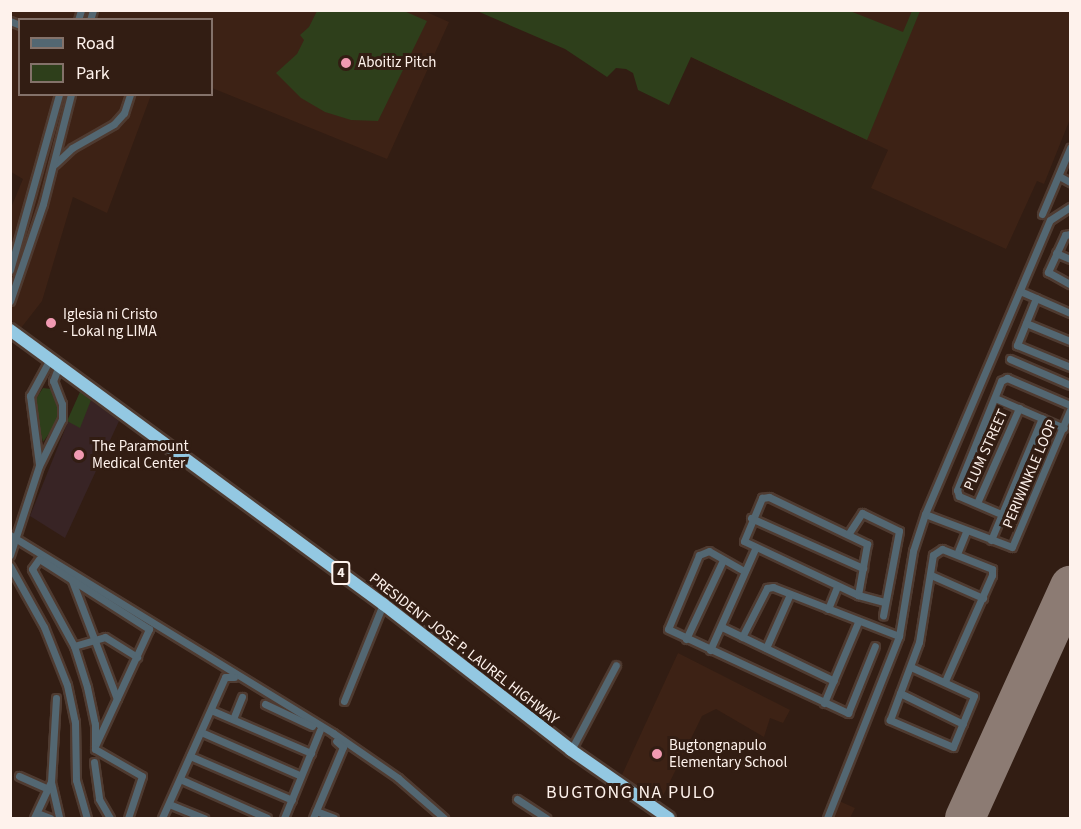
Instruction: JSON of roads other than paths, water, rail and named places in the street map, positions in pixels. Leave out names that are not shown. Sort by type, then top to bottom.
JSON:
[{"type":"highway","name":"PRESIDENT JOSE P. LAUREL HIGHWAY","points":[[10,330],[383,604],[571,750],[669,819]]},
{"type":"street","points":[[10,270],[32,201],[58,96]]},
{"type":"street","points":[[10,302],[43,204],[70,96]]},
{"type":"street","points":[[51,172],[72,148],[118,120],[129,96]]},
{"type":"street","points":[[1042,214],[1070,153]]},
{"type":"street","points":[[1059,176],[1071,182]]},
{"type":"street","points":[[32,201],[43,204]]},
{"type":"street","points":[[827,819],[899,636],[913,551],[926,514],[1050,220],[1071,207]]},
{"type":"street","points":[[1069,234],[1056,253],[1050,275],[1071,284]]},
{"type":"street","points":[[1056,253],[1071,259]]},
{"type":"street","points":[[1020,291],[1070,313]]},
{"type":"street","points":[[1036,298],[1017,345],[1071,367]]},
{"type":"street","points":[[1026,323],[1071,341]]},
{"type":"street","points":[[1010,359],[1071,385]]},
{"type":"street","points":[[39,465],[30,396],[54,362]]},
{"type":"street","points":[[10,555],[12,537],[39,465],[63,415],[53,381],[54,362]]},
{"type":"street","name":"PERIWINKLE LOOP","points":[[977,503],[957,493],[995,398],[1007,378],[1071,405]]},
{"type":"street","points":[[995,398],[1064,428]]},
{"type":"street","name":"PLUM STREET","points":[[977,503],[1019,408]]},
{"type":"street","name":"PERIWINKLE LOOP","points":[[991,540],[1012,547],[1071,411]]},
{"type":"street","points":[[926,514],[966,532],[991,540],[1042,418]]},
{"type":"street","points":[[858,595],[867,544],[849,533],[769,497],[762,498],[744,541],[755,549],[837,587],[858,595],[885,602]]},
{"type":"street","points":[[977,503],[1001,514]]},
{"type":"street","points":[[849,533],[862,513],[899,531],[883,616]]},
{"type":"street","points":[[752,518],[863,568]]},
{"type":"street","points":[[957,554],[966,532]]},
{"type":"street","points":[[12,537],[333,733],[398,778],[444,819]]},
{"type":"street","points":[[710,650],[755,549]]},
{"type":"street","points":[[910,667],[974,696],[953,747],[949,748],[893,723],[890,715],[919,642],[936,550],[957,554],[992,569],[983,598],[945,681]]},
{"type":"street","points":[[744,571],[709,551],[699,555],[668,622],[668,629],[848,713],[851,711],[875,646]]},
{"type":"street","points":[[95,746],[137,657],[148,626],[39,559],[32,567],[74,646],[95,724],[95,746],[97,753],[142,776],[128,819]]},
{"type":"street","points":[[686,639],[723,560]]},
{"type":"street","points":[[10,566],[44,627],[67,686],[75,722],[76,780],[87,819]]},
{"type":"street","points":[[931,575],[983,598]]},
{"type":"street","points":[[71,578],[96,638],[117,699]]},
{"type":"street","points":[[828,609],[837,587]]},
{"type":"street","points":[[742,637],[767,588],[790,594],[899,636]]},
{"type":"street","points":[[766,648],[790,594]]},
{"type":"street","points":[[344,701],[383,604]]},
{"type":"street","points":[[824,703],[858,622]]},
{"type":"street","points":[[722,627],[834,681]]},
{"type":"street","points":[[74,646],[105,637],[137,657]]},
{"type":"street","points":[[571,750],[616,665]]},
{"type":"street","points":[[162,819],[225,677],[231,675],[242,682]]},
{"type":"street","points":[[900,693],[963,724]]},
{"type":"street","points":[[50,819],[36,816],[49,786],[56,698]]},
{"type":"street","points":[[233,719],[242,698]]},
{"type":"street","points":[[261,713],[266,701],[320,730],[343,747],[313,819]]},
{"type":"street","points":[[211,710],[311,753]]},
{"type":"street","points":[[95,724],[105,724]]},
{"type":"street","points":[[284,819],[320,730]]},
{"type":"street","points":[[201,732],[301,776]]},
{"type":"street","points":[[190,756],[292,800]]},
{"type":"street","points":[[94,762],[99,799],[110,819]]},
{"type":"street","points":[[19,776],[49,786]]},
{"type":"street","points":[[180,779],[267,819]]},
{"type":"street","points":[[49,786],[59,819]]},
{"type":"street","points":[[517,799],[546,819]]},
{"type":"street","points":[[169,804],[204,819]]},
{"type":"street","points":[[316,811],[334,819]]},
{"type":"place","name":"Aboitiz Pitch","points":[[346,63]]},
{"type":"place","name":"Iglesia ni Cristo - Lokal ng LIMA","points":[[51,323]]},
{"type":"place","name":"The Paramount Medical Center","points":[[79,455]]},
{"type":"place","name":"Bugtongnapulo Elementary School","points":[[657,754]]},
{"type":"district","name":"BUGTONG NA PULO","points":[[631,793]]}]
